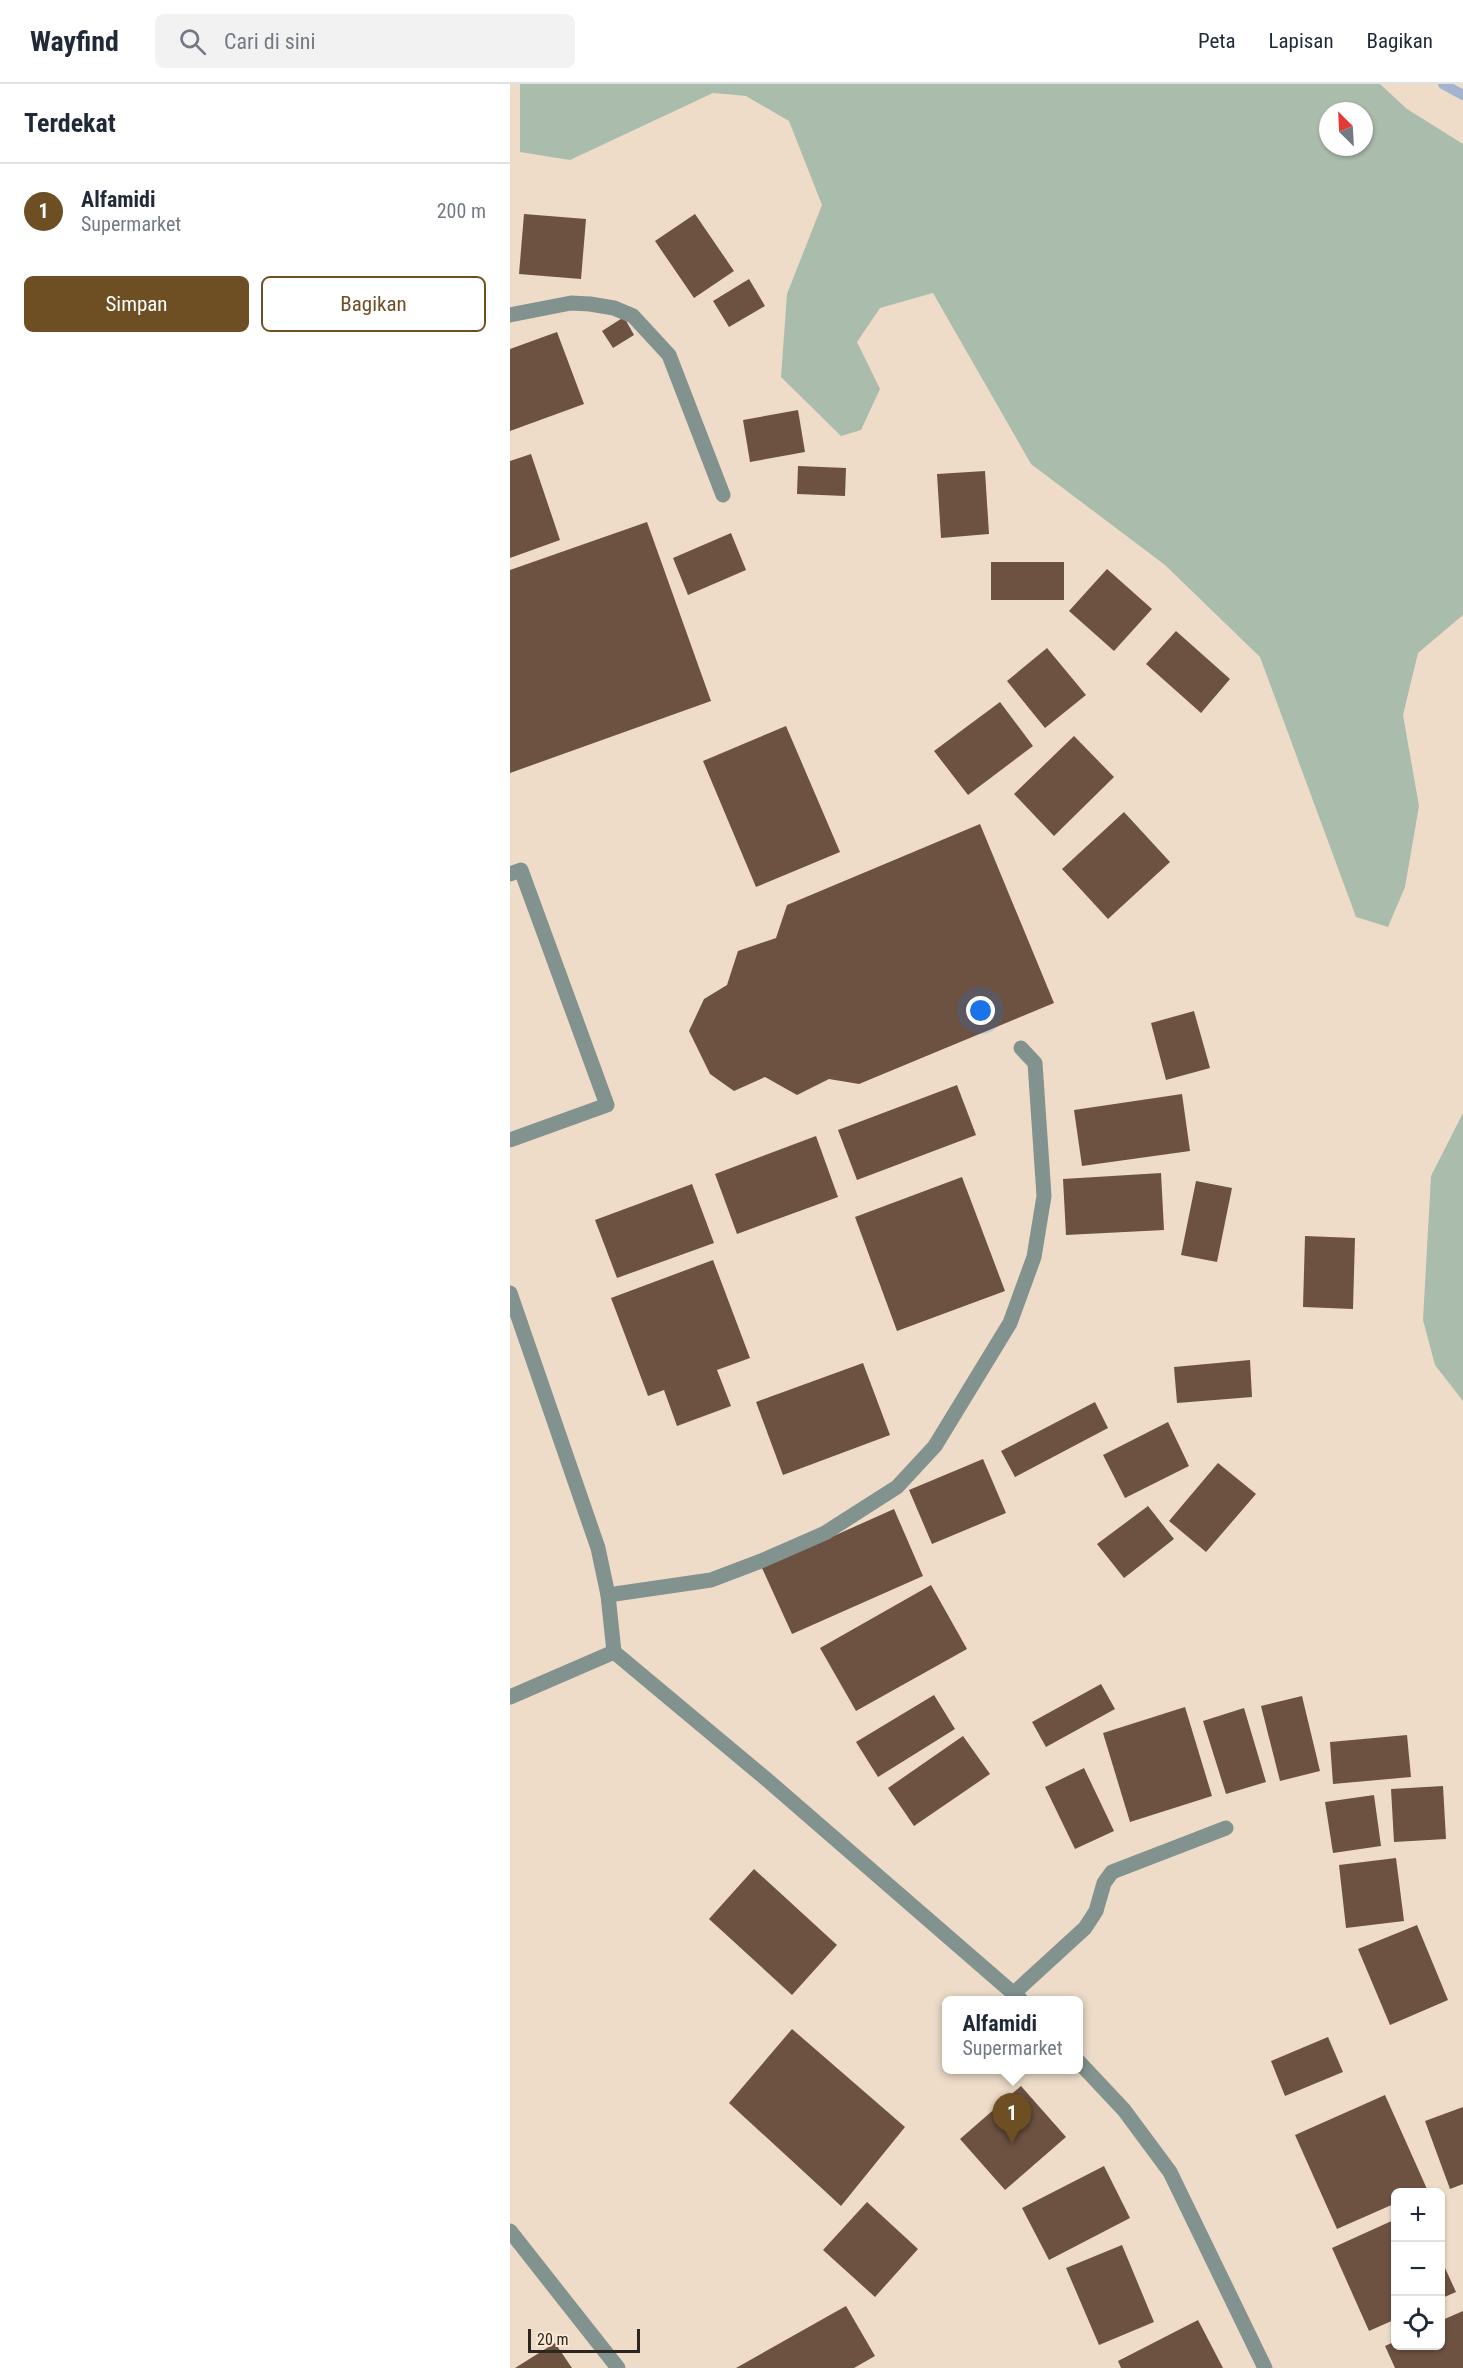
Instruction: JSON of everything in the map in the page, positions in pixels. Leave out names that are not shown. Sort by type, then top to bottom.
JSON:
[{"type":"street","points":[[510,315],[571,303],[615,308],[633,315],[669,355],[723,495]]},
{"type":"street","points":[[510,874],[521,870],[607,1105],[510,1140]]},
{"type":"street","points":[[608,1595],[711,1580],[825,1533],[897,1487],[935,1446],[1010,1323],[1034,1257],[1044,1196],[1035,1063],[1021,1048]]},
{"type":"street","points":[[510,1293],[598,1548],[608,1595],[614,1652],[765,1778],[1016,1996]]},
{"type":"street","points":[[510,1697],[614,1652]]},
{"type":"street","points":[[1018,1996],[1085,1928],[1096,1911],[1104,1883],[1112,1872],[1226,1828]]},
{"type":"street","points":[[1083,2066],[1124,2110],[1170,2172],[1266,2368]]},
{"type":"street","points":[[510,2231],[618,2368]]},
{"type":"green space","points":[[520,84],[1380,84],[1407,109],[1463,144],[1463,615],[1418,653],[1403,715],[1419,806],[1405,887],[1388,927],[1356,917],[1260,657],[1165,565],[1031,464],[933,293],[880,308],[857,342],[880,389],[861,430],[841,436],[781,377],[787,294],[822,205],[789,121],[746,96],[713,93],[570,160],[520,152]]},
{"type":"green space","points":[[1463,1113],[1463,1401],[1435,1365],[1423,1320],[1431,1176]]},
{"type":"building","points":[[524,214],[586,219],[581,279],[519,274]]},
{"type":"building","points":[[695,214],[734,271],[694,298],[655,241]]},
{"type":"building","points":[[749,279],[765,306],[729,327],[713,301]]},
{"type":"building","points":[[624,317],[634,335],[613,348],[602,331]]},
{"type":"building","points":[[557,332],[584,404],[510,431],[510,349]]},
{"type":"building","points":[[798,410],[805,452],[750,462],[743,420]]},
{"type":"building","points":[[531,454],[560,540],[510,558],[510,461]]},
{"type":"building","points":[[798,466],[846,468],[845,496],[797,494]]},
{"type":"building","points":[[985,471],[989,534],[941,538],[937,474]]},
{"type":"building","points":[[647,522],[711,701],[510,773],[510,570]]},
{"type":"building","points":[[731,533],[746,570],[688,595],[673,558]]},
{"type":"building","points":[[991,562],[1064,562],[1064,600],[991,600]]},
{"type":"building","points":[[1107,569],[1152,609],[1114,651],[1069,611]]},
{"type":"building","points":[[1176,631],[1230,679],[1201,713],[1146,664]]},
{"type":"building","points":[[1047,648],[1086,695],[1045,728],[1007,681]]},
{"type":"building","points":[[1000,702],[1033,746],[968,795],[934,751]]},
{"type":"building","points":[[786,726],[840,852],[756,887],[703,761]]},
{"type":"building","points":[[1074,736],[1114,777],[1054,836],[1014,794]]},
{"type":"building","points":[[1124,812],[1170,862],[1108,919],[1062,869]]},
{"type":"building","points":[[980,824],[1054,1003],[859,1084],[829,1079],[797,1095],[765,1077],[734,1091],[710,1074],[689,1031],[704,999],[727,985],[738,951],[776,938],[787,905]]},
{"type":"building","points":[[1194,1011],[1210,1068],[1166,1080],[1151,1023]]},
{"type":"building","points":[[957,1085],[976,1135],[857,1180],[838,1130]]},
{"type":"building","points":[[1182,1094],[1190,1151],[1082,1166],[1074,1110]]},
{"type":"building","points":[[816,1136],[838,1197],[737,1234],[715,1174]]},
{"type":"building","points":[[1161,1173],[1164,1230],[1066,1235],[1063,1179]]},
{"type":"building","points":[[962,1177],[1005,1291],[897,1331],[855,1217]]},
{"type":"building","points":[[1196,1181],[1232,1188],[1217,1262],[1181,1255]]},
{"type":"building","points":[[692,1184],[714,1243],[617,1278],[595,1220]]},
{"type":"building","points":[[1305,1236],[1355,1238],[1353,1309],[1303,1307]]},
{"type":"building","points":[[713,1260],[750,1358],[717,1370],[731,1406],[677,1426],[664,1390],[648,1396],[611,1298]]},
{"type":"building","points":[[1250,1360],[1252,1397],[1177,1403],[1174,1367]]},
{"type":"building","points":[[863,1363],[890,1435],[783,1475],[756,1402]]},
{"type":"building","points":[[1095,1402],[1108,1428],[1015,1477],[1001,1451]]},
{"type":"building","points":[[1168,1422],[1189,1466],[1125,1498],[1103,1455]]},
{"type":"building","points":[[983,1459],[1006,1513],[932,1544],[909,1490]]},
{"type":"building","points":[[1218,1463],[1256,1494],[1206,1552],[1169,1521]]},
{"type":"building","points":[[1148,1506],[1174,1539],[1124,1578],[1097,1544]]},
{"type":"building","points":[[894,1509],[923,1576],[792,1634],[762,1568]]},
{"type":"building","points":[[931,1585],[967,1649],[856,1711],[820,1648]]},
{"type":"building","points":[[1101,1684],[1115,1709],[1046,1747],[1032,1722]]},
{"type":"building","points":[[934,1695],[955,1729],[878,1777],[856,1742]]},
{"type":"building","points":[[1302,1696],[1320,1771],[1280,1781],[1261,1706]]},
{"type":"building","points":[[1185,1707],[1212,1796],[1130,1822],[1103,1733]]},
{"type":"building","points":[[1244,1708],[1266,1782],[1226,1794],[1203,1721]]},
{"type":"building","points":[[1407,1735],[1411,1777],[1333,1784],[1330,1742]]},
{"type":"building","points":[[963,1736],[990,1774],[914,1826],[888,1788]]},
{"type":"building","points":[[1084,1768],[1114,1831],[1075,1849],[1045,1787]]},
{"type":"building","points":[[1443,1786],[1446,1839],[1394,1842],[1391,1789]]},
{"type":"building","points":[[1374,1795],[1381,1846],[1333,1853],[1325,1802]]},
{"type":"building","points":[[1396,1858],[1404,1921],[1346,1928],[1339,1865]]},
{"type":"building","points":[[754,1869],[837,1945],[792,1995],[709,1919]]},
{"type":"building","points":[[1417,1925],[1448,2000],[1390,2025],[1358,1949]]},
{"type":"building","points":[[792,2029],[905,2127],[841,2206],[729,2103]]},
{"type":"building","points":[[1328,2037],[1343,2072],[1285,2096],[1271,2061]]},
{"type":"building","points":[[1021,2086],[1066,2137],[1005,2190],[960,2139]]},
{"type":"building","points":[[1385,2095],[1427,2188],[1391,2188],[1391,2205],[1337,2229],[1295,2135]]},
{"type":"building","points":[[1463,2107],[1463,2184],[1450,2189],[1425,2121]]},
{"type":"building","points":[[1104,2166],[1130,2218],[1049,2260],[1022,2208]]},
{"type":"building","points":[[867,2202],[918,2249],[875,2297],[823,2250]]},
{"type":"building","points":[[1391,2221],[1391,2321],[1369,2331],[1332,2248]]},
{"type":"building","points":[[1122,2245],[1154,2322],[1099,2345],[1066,2268]]},
{"type":"building","points":[[1445,2268],[1456,2292],[1445,2297]]},
{"type":"building","points":[[846,2306],[875,2356],[854,2368],[736,2368]]},
{"type":"building","points":[[1463,2311],[1463,2368],[1395,2368],[1385,2346],[1391,2343],[1391,2350],[1445,2350],[1445,2319]]},
{"type":"building","points":[[1198,2320],[1223,2368],[1121,2368],[1118,2361]]},
{"type":"building","points":[[555,2343],[572,2368],[515,2368]]},
{"type":"waterway","points":[[1443,84],[1463,95]]},
{"type":"place","name":"Alfamidi","points":[[1012,2143]]}]
